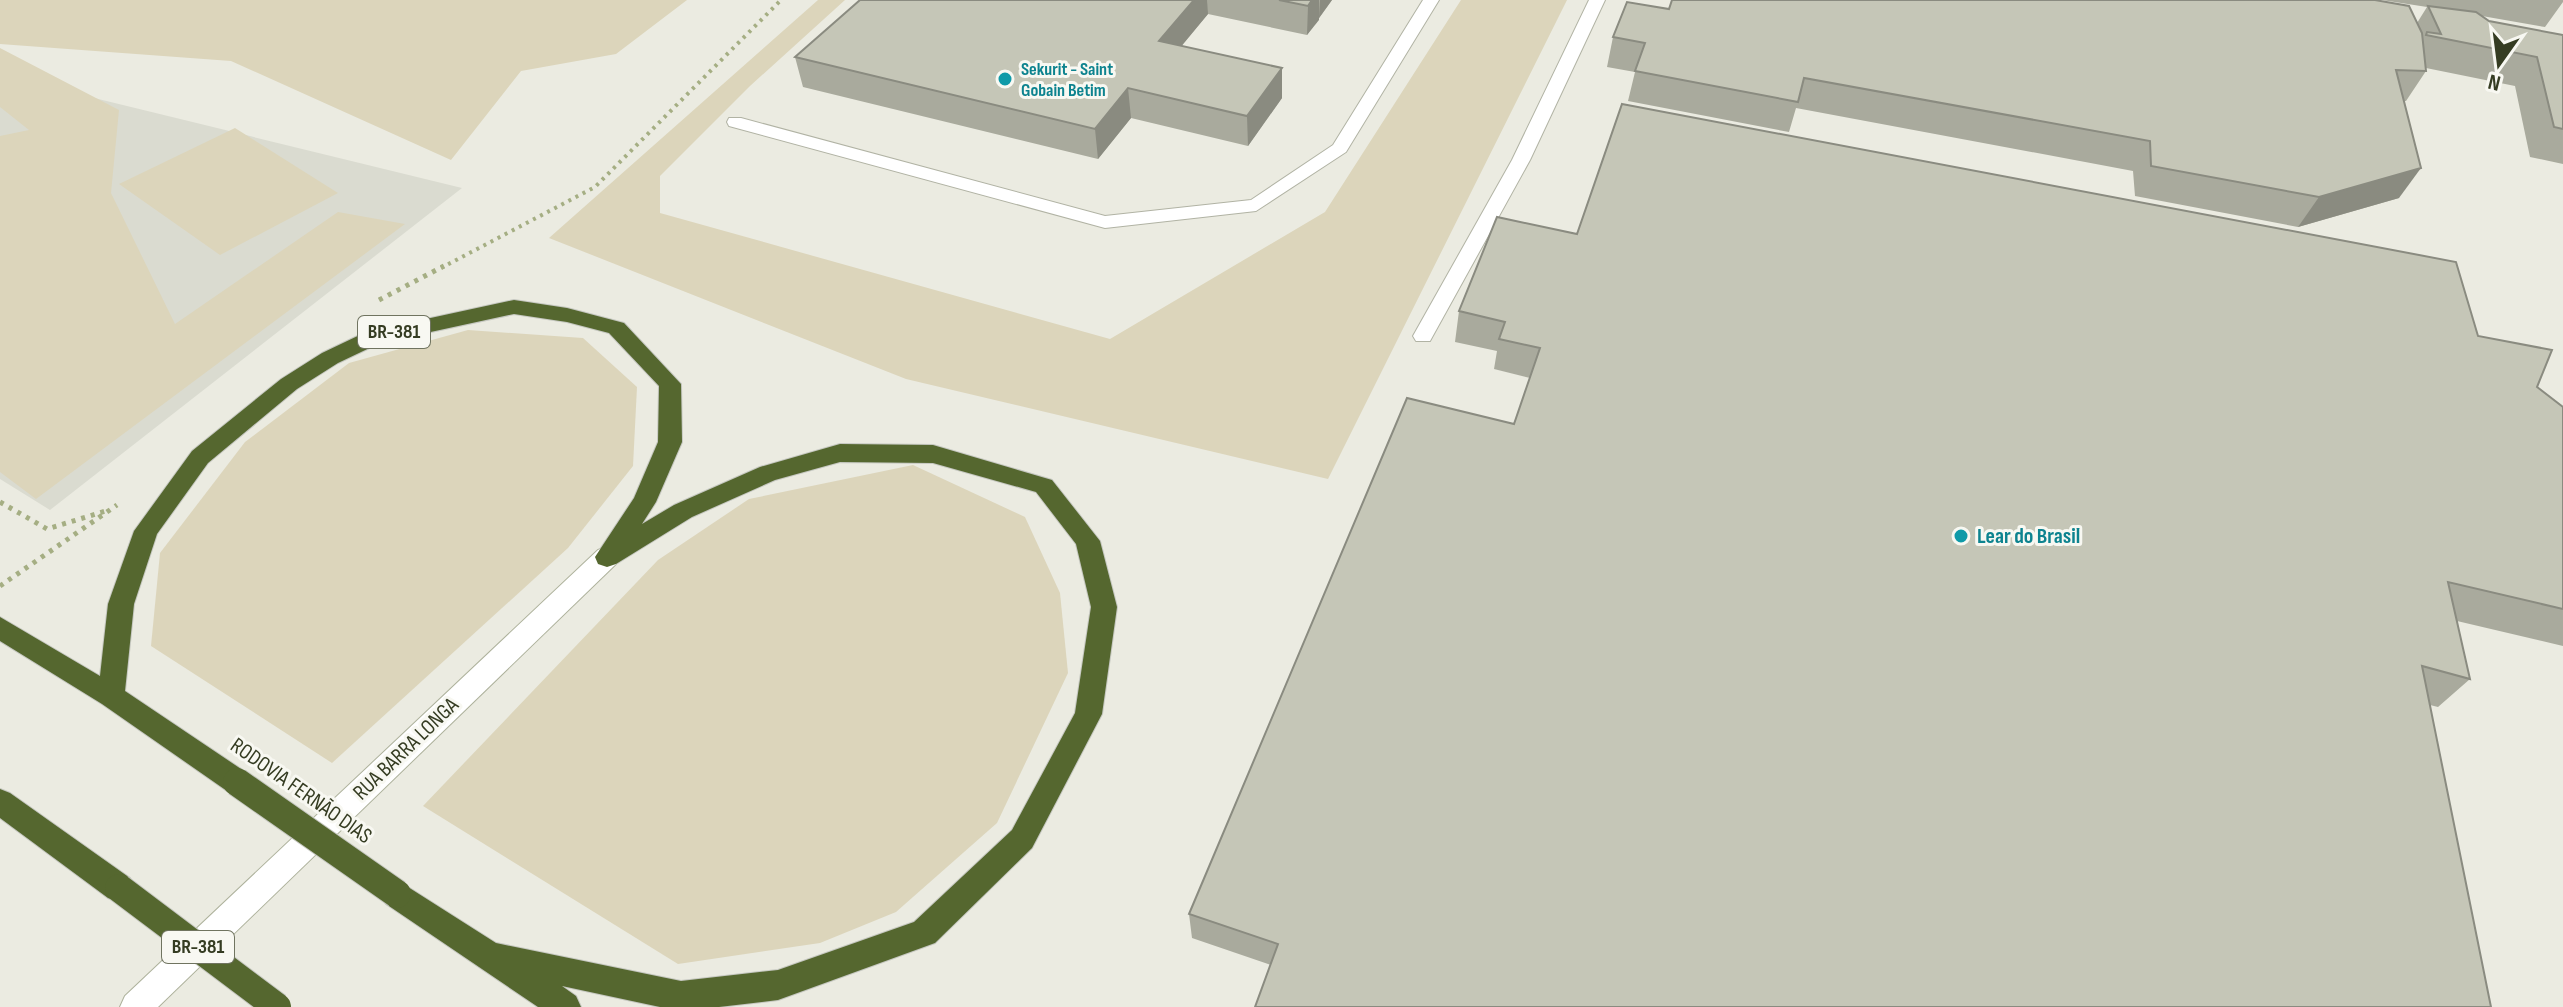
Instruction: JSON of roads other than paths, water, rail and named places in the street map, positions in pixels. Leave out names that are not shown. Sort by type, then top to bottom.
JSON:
[{"type":"highway","name":"BR-381","points":[[111,696],[121,604],[146,531],[200,457],[289,384],[330,358],[374,337],[514,307],[567,315],[616,328],[670,384],[670,442],[644,502],[607,557]]},
{"type":"highway","points":[[487,956],[681,996],[778,985],[924,933],[1022,839],[1088,714],[1104,607],[1088,541],[1044,486],[933,454],[840,453],[768,473],[683,511],[607,557]]},
{"type":"highway","name":"RODOVIA FERNÃO DIAS","points":[[0,628],[111,696],[565,1007]]},
{"type":"highway","name":"BR-381","points":[[0,802],[277,1007]]},
{"type":"main road","name":"RUA BARRA LONGA","points":[[136,1007],[607,557]]},
{"type":"lane","points":[[735,122],[1105,222],[1256,205],[1340,148],[1431,0]]},
{"type":"lane","points":[[1423,336],[1521,160],[1597,0]]},
{"type":"place","name":"Sekurit - Saint Gobain Betim","points":[[1005,79]]},
{"type":"place","name":"Lear do Brasil","points":[[1961,536]]}]
